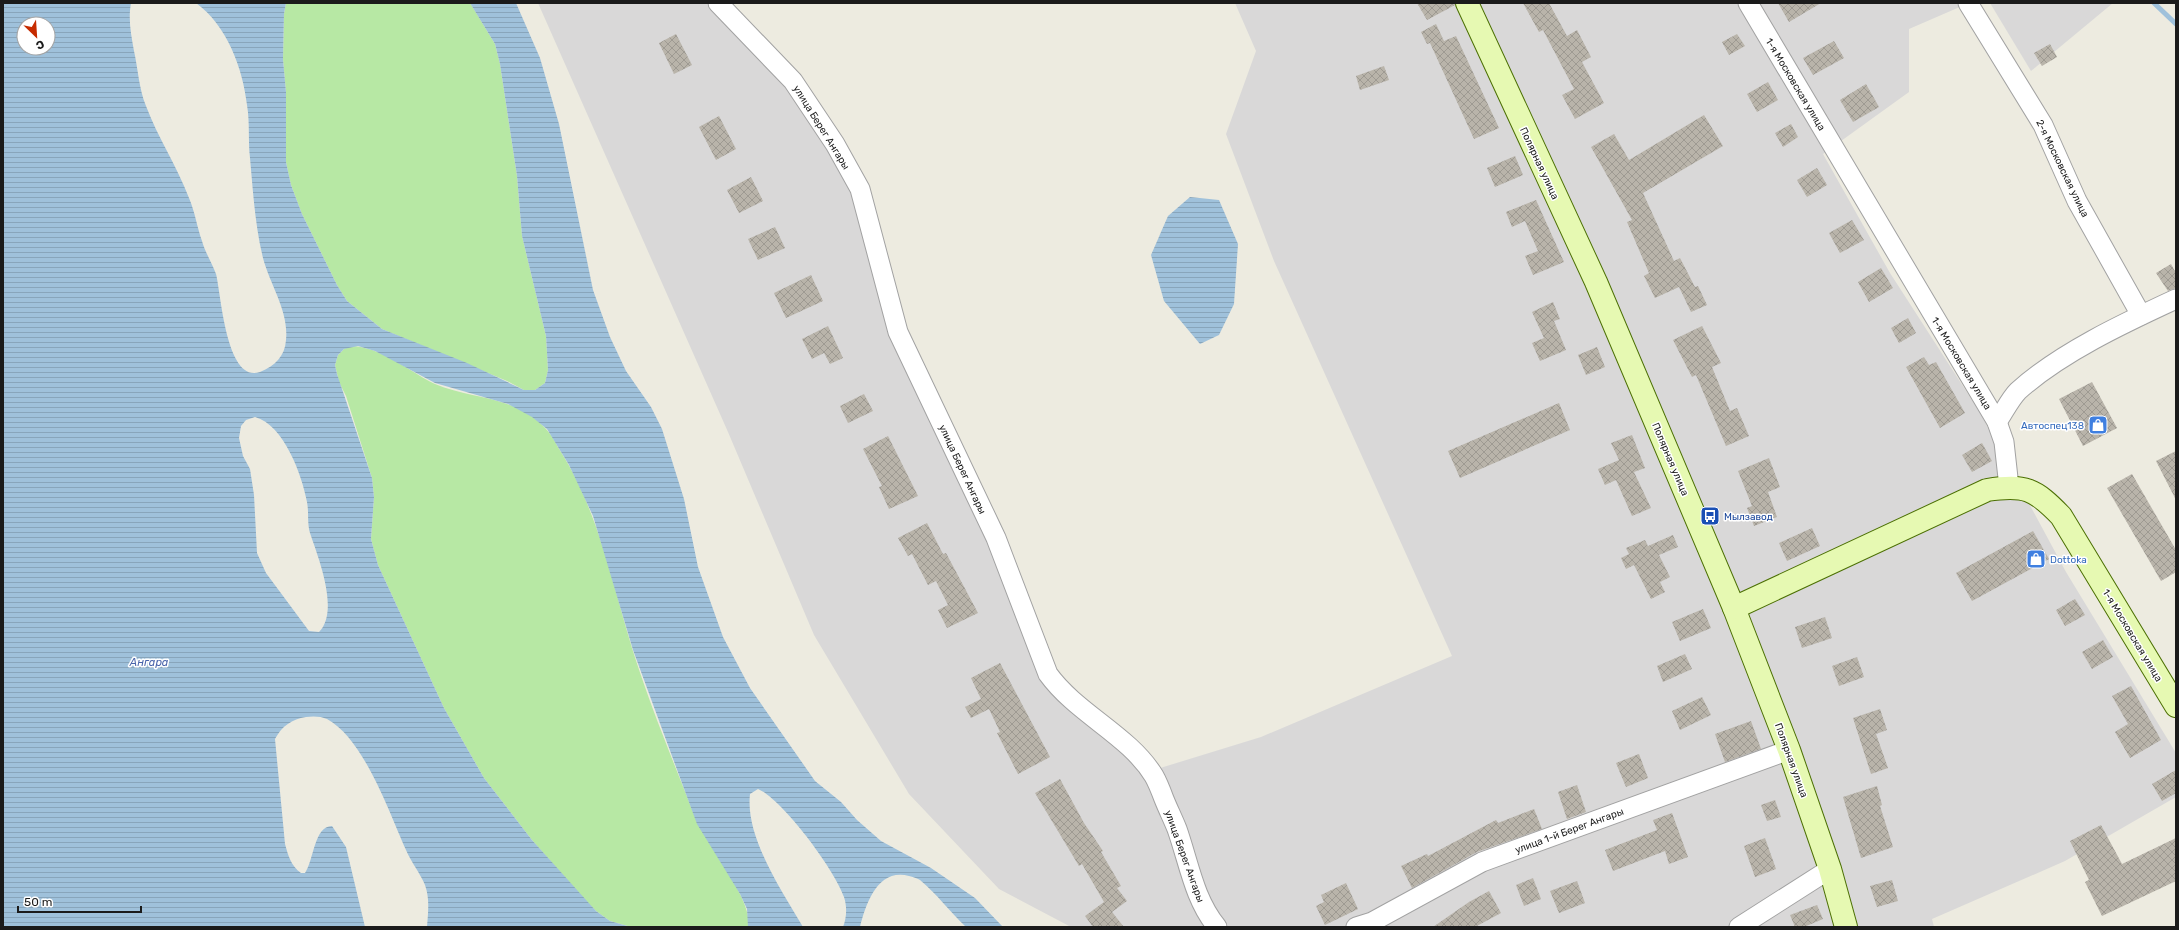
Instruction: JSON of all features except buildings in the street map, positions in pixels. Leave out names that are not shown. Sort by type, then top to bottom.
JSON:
[{"type":"main road","name":"Полярная улица","points":[[1467,3],[1596,282],[1734,608],[1789,750],[1830,869],[1846,927]]},
{"type":"main road","points":[[1734,608],[1987,490],[2009,486]]},
{"type":"main road","name":"1-я Московская улица","points":[[2009,486],[2027,490],[2045,500],[2061,516],[2176,706]]},
{"type":"street","name":"улица Берег Ангары","points":[[718,3],[794,82],[835,144],[860,189],[898,332],[996,538],[1048,674],[1072,701],[1138,755],[1155,777],[1176,828],[1197,894],[1205,912],[1217,927]]},
{"type":"street","name":"1-я Московская улица","points":[[1748,3],[1997,422],[2004,442],[2009,486]]},
{"type":"street","name":"2-я Московская улица","points":[[1968,3],[2044,125],[2077,201],[2142,315]]},
{"type":"street","points":[[1997,422],[2017,392],[2065,356],[2142,315],[2176,299]]},
{"type":"street","name":"улица 1-й Берег Ангары","points":[[1356,927],[1372,922],[1482,862],[1789,750]]},
{"type":"street","points":[[1739,927],[1830,869]]},
{"type":"shaded area","points":[[538,3],[724,3],[834,144],[906,334],[1048,678],[1157,769],[1261,737],[1452,656],[1274,261],[1226,134],[1256,51],[1235,3],[1969,3],[1909,29],[1909,92],[1823,154],[1890,273],[1979,411],[2066,572],[2176,753],[2176,797],[2065,861],[1932,919],[1934,927],[1071,927],[999,889],[909,794],[814,635],[728,432]]},
{"type":"shaded area","points":[[1990,3],[2113,3],[2031,71]]},
{"type":"green space","points":[[286,3],[470,3],[472,6],[495,44],[500,64],[517,176],[522,236],[546,336],[548,370],[545,383],[535,390],[524,390],[507,381],[382,329],[347,301],[337,285],[302,214],[291,185],[286,162],[286,92],[283,59],[284,14]]},
{"type":"green space","points":[[349,346],[372,350],[394,360],[435,384],[507,404],[521,410],[534,418],[550,434],[574,475],[585,498],[603,547],[632,648],[661,730],[693,812],[744,902],[748,916],[748,927],[631,927],[610,921],[596,911],[583,898],[532,840],[484,778],[444,708],[378,565],[371,539],[374,497],[372,478],[346,396],[339,382],[335,365],[338,355]]},
{"type":"water","name":"Ангара","points":[[3,3],[131,3],[131,33],[140,86],[151,118],[191,203],[203,245],[216,274],[223,317],[232,351],[239,364],[249,372],[260,372],[275,363],[284,351],[286,340],[285,319],[266,268],[258,234],[249,152],[248,112],[242,77],[232,49],[225,35],[207,12],[196,3],[286,3],[284,14],[283,59],[286,92],[286,162],[291,185],[302,214],[337,285],[347,301],[382,329],[467,363],[524,390],[535,390],[545,383],[548,370],[546,336],[522,236],[517,176],[500,64],[495,44],[470,3],[516,3],[540,58],[559,124],[593,290],[610,337],[626,371],[651,407],[662,429],[684,499],[698,567],[723,637],[750,688],[815,781],[841,802],[857,820],[881,841],[931,868],[975,898],[1003,927],[966,927],[920,880],[909,876],[898,875],[889,877],[881,882],[875,890],[870,898],[860,927],[843,927],[846,915],[845,900],[839,885],[830,870],[793,820],[768,795],[758,789],[750,794],[750,811],[753,828],[767,863],[803,927],[748,927],[747,909],[740,894],[697,824],[633,650],[593,516],[569,465],[547,429],[532,417],[508,404],[435,383],[375,351],[358,346],[344,349],[338,355],[335,365],[372,478],[374,497],[371,539],[378,565],[444,708],[484,778],[532,840],[596,911],[610,921],[631,927],[427,927],[427,890],[421,876],[408,854],[383,797],[364,759],[353,743],[340,729],[327,719],[314,716],[301,718],[292,721],[284,727],[275,739],[285,844],[292,864],[301,873],[305,873],[318,837],[326,827],[332,826],[346,847],[365,927],[3,927]],"holes":[[[255,417],[265,422],[275,430],[290,452],[305,491],[309,529],[322,569],[327,598],[328,611],[325,623],[319,632],[309,631],[266,573],[257,553],[254,495],[250,469],[243,456],[239,438],[241,426],[246,420]]]},
{"type":"water","points":[[1190,197],[1219,200],[1238,244],[1234,304],[1219,335],[1200,344],[1164,301],[1151,255],[1168,216]]},
{"type":"waterway","points":[[2154,3],[2176,24]]},
{"type":"place","name":"Автоспец138","points":[[2098,425]]},
{"type":"place","name":"Мылзавод","points":[[1710,516]]},
{"type":"place","name":"Dottoka","points":[[2036,559]]}]
